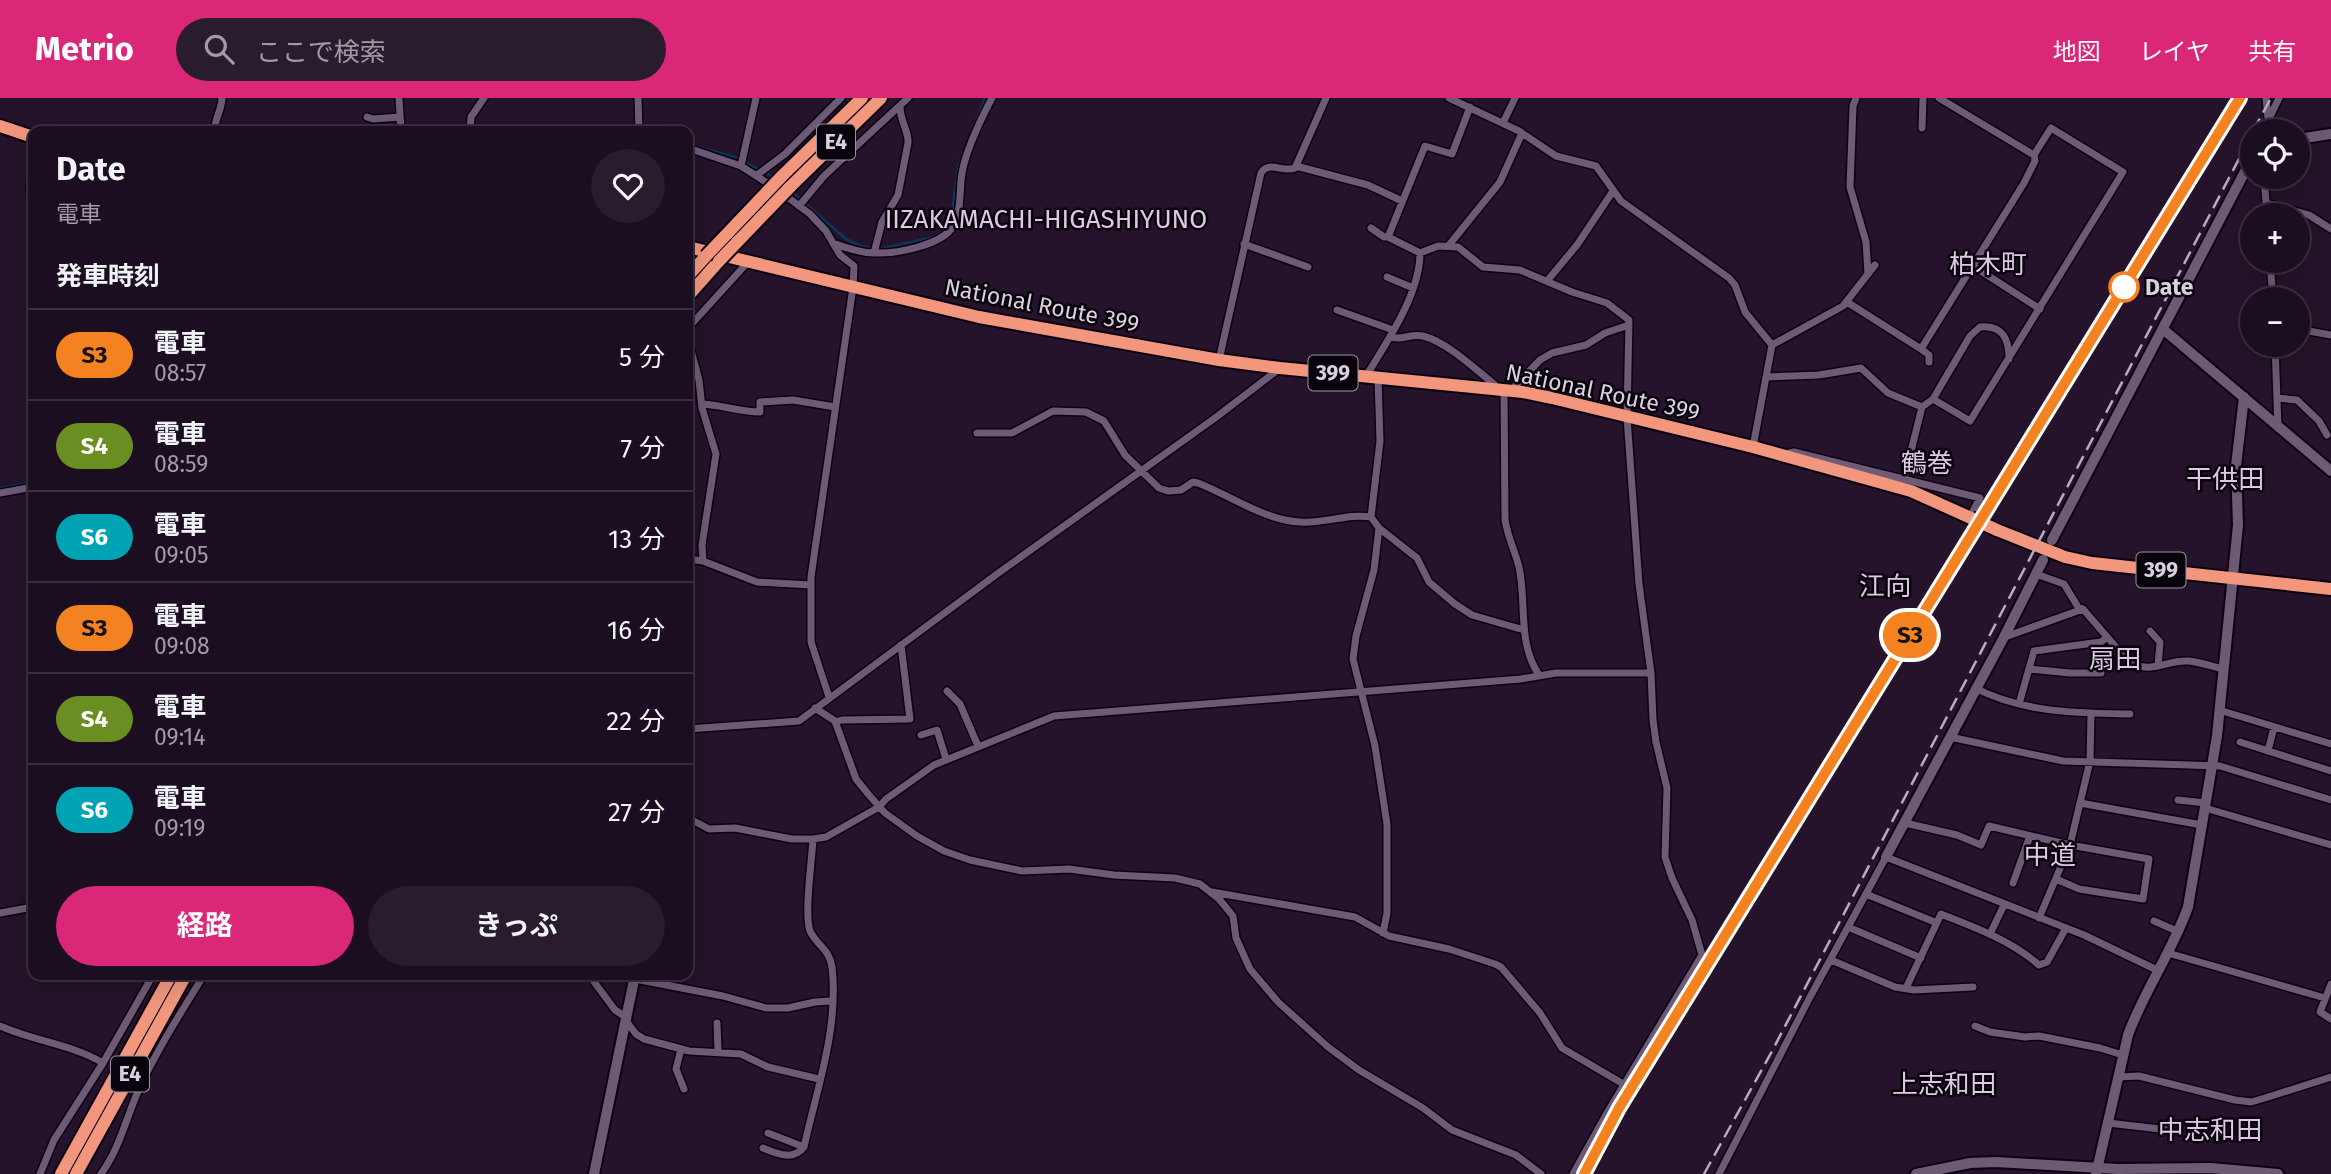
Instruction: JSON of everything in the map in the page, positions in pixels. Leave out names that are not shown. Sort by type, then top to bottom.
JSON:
[{"type":"highway","name":"E4","points":[[693,290],[862,98]]},
{"type":"highway","name":"E4","points":[[693,270],[787,181],[881,98]]},
{"type":"highway","points":[[0,126],[28,135]]},
{"type":"highway","name":"National Route 399","points":[[693,248],[979,317],[1219,360],[1505,390],[1552,398],[1753,447],[1911,491],[2065,557],[2092,563],[2331,589]]},
{"type":"highway","name":"E4","points":[[61,1174],[168,980]]},
{"type":"highway","name":"E4","points":[[76,1174],[183,980]]},
{"type":"street","points":[[215,126],[222,107],[222,98]]},
{"type":"street","points":[[399,98],[401,126]]},
{"type":"street","points":[[470,126],[471,117],[484,98]]},
{"type":"street","points":[[638,98],[639,126]]},
{"type":"street","points":[[742,162],[756,98]]},
{"type":"street","points":[[761,173],[785,155],[841,98]]},
{"type":"street","points":[[832,243],[874,250],[934,242],[949,232],[957,217],[963,169],[992,98]]},
{"type":"street","points":[[1219,360],[1256,191],[1264,169],[1270,166],[1291,170],[1296,166],[1326,98]]},
{"type":"street","points":[[1449,98],[1522,133],[1556,156],[1596,166],[1621,201],[1729,278],[1735,285],[1745,312],[1772,345],[1753,447]]},
{"type":"street","points":[[1503,123],[1515,98]]},
{"type":"street","points":[[1856,98],[1853,106],[1850,187],[1866,242],[1868,275]]},
{"type":"street","points":[[1922,128],[1923,98]]},
{"type":"street","points":[[1939,98],[2034,155]]},
{"type":"street","points":[[2266,98],[2267,118]]},
{"type":"street","points":[[2267,118],[2279,98]]},
{"type":"street","points":[[801,203],[832,169],[902,102]]},
{"type":"street","points":[[874,250],[882,222],[898,195],[908,144],[909,137],[900,117],[902,102]]},
{"type":"street","points":[[1388,237],[1425,146],[1452,154],[1470,107]]},
{"type":"street","points":[[368,117],[400,117]]},
{"type":"street","points":[[1921,349],[2024,183],[2035,160],[2034,155],[2051,128],[2123,172],[1970,421],[1933,399]]},
{"type":"street","points":[[1449,245],[1500,182],[1522,133]]},
{"type":"street","points":[[2310,137],[2331,134]]},
{"type":"street","points":[[693,149],[742,162],[761,173],[801,203],[826,231],[840,255],[855,266],[811,585],[811,642],[829,697]]},
{"type":"street","points":[[1296,166],[1368,185],[1402,201]]},
{"type":"street","points":[[2052,540],[2240,181]]},
{"type":"street","points":[[2265,189],[2266,203]]},
{"type":"street","points":[[1547,281],[1577,246],[1613,191]]},
{"type":"street","points":[[2310,216],[2331,229]]},
{"type":"street","points":[[1371,228],[1420,254]]},
{"type":"street","points":[[1244,244],[1308,267]]},
{"type":"street","points":[[1420,254],[1429,248],[1449,245],[1458,247],[1487,269],[1520,270],[1607,303],[1629,320],[1627,417],[1639,584],[1651,673],[1656,742],[1667,788],[1665,857],[1692,920],[1702,955],[1573,1174]]},
{"type":"street","points":[[1420,254],[1420,272],[1372,377],[1380,441],[1371,517],[1379,528],[1417,558],[1429,582],[1455,604],[1472,615],[1524,630]]},
{"type":"street","points":[[693,323],[749,262]]},
{"type":"street","points":[[1772,345],[1827,316],[1847,302],[1875,265]]},
{"type":"street","points":[[1973,266],[2040,309]]},
{"type":"street","points":[[1387,277],[1413,288]]},
{"type":"street","points":[[1847,302],[1921,349],[1929,355],[1929,362]]},
{"type":"street","points":[[1337,310],[1392,334],[1399,340],[1415,335],[1433,340],[1505,390]]},
{"type":"street","points":[[1505,390],[1515,386],[1540,360],[1552,352],[1586,345],[1605,333],[1629,325]]},
{"type":"street","points":[[1904,479],[1922,407],[1933,399],[1970,336],[1980,327],[1991,327],[2005,334],[2009,360]]},
{"type":"street","points":[[2164,330],[2331,471]]},
{"type":"street","points":[[2310,332],[2331,335]]},
{"type":"street","points":[[2275,357],[2278,428]]},
{"type":"street","points":[[693,358],[716,454],[702,545],[703,561]]},
{"type":"street","points":[[693,729],[799,721],[1280,368]]},
{"type":"street","points":[[1766,377],[1819,375],[1861,368],[1888,393],[1922,407]]},
{"type":"street","points":[[1505,390],[1505,520],[1508,540],[1519,566],[1527,652],[1539,675]]},
{"type":"street","points":[[2097,1170],[2134,1016],[2179,932],[2188,907],[2219,710],[2238,525],[2236,466],[2244,397]]},
{"type":"street","points":[[2277,398],[2297,400],[2319,421],[2329,434],[2331,444]]},
{"type":"street","points":[[702,404],[723,405],[747,412],[760,412],[760,402],[782,399],[835,407]]},
{"type":"street","points":[[977,433],[1012,433],[1053,411],[1086,412],[1104,421],[1125,455],[1159,488],[1168,491],[1181,490],[1193,482],[1198,482],[1255,510],[1293,521],[1317,522],[1357,515],[1371,517]]},
{"type":"street","points":[[1778,454],[1794,452],[1980,498],[1970,517]]},
{"type":"street","points":[[0,493],[28,488]]},
{"type":"street","points":[[1379,528],[1374,570],[1356,636],[1353,659],[1375,746],[1387,824],[1387,913],[1383,933]]},
{"type":"street","points":[[693,560],[757,582],[811,585]]},
{"type":"street","points":[[1719,1174],[2043,560]]},
{"type":"street","points":[[2036,574],[2061,582],[2078,607],[2083,609],[2106,638],[2135,666],[2147,668],[2189,661],[2222,669]]},
{"type":"street","points":[[2004,637],[2083,609]]},
{"type":"street","points":[[2150,631],[2160,642],[2158,666]]},
{"type":"street","points":[[2020,704],[2034,651],[2101,642],[2106,638]]},
{"type":"street","points":[[835,722],[910,719],[901,645]]},
{"type":"street","points":[[2029,669],[2101,673]]},
{"type":"street","points":[[693,821],[709,829],[735,828],[792,839],[826,837],[879,807],[920,773],[946,759],[1054,716],[1521,679],[1539,675],[1651,673]]},
{"type":"street","points":[[1975,688],[1995,698],[2060,713],[2130,714]]},
{"type":"street","points":[[947,691],[960,704],[978,746]]},
{"type":"street","points":[[815,708],[835,722],[856,779],[879,807],[917,836],[944,851],[970,860],[1022,871],[1069,869],[1114,875],[1175,877],[1200,884],[1219,899],[1233,916],[1236,938],[1250,969],[1278,1002],[1334,1052],[1423,1108],[1452,1130],[1516,1155],[1541,1174]]},
{"type":"street","points":[[2219,710],[2331,744]]},
{"type":"street","points":[[2039,918],[2070,845],[2090,761],[2091,713]]},
{"type":"street","points":[[2268,751],[2274,727]]},
{"type":"street","points":[[921,735],[937,730],[946,759]]},
{"type":"street","points":[[1950,737],[2063,761],[2220,766],[2331,800]]},
{"type":"street","points":[[2240,742],[2331,771]]},
{"type":"street","points":[[2178,800],[2331,845]]},
{"type":"street","points":[[2080,803],[2202,825]]},
{"type":"street","points":[[1905,823],[1957,835],[1981,845],[1989,826],[2070,845],[2149,859],[2143,899],[2079,889],[2056,879]]},
{"type":"street","points":[[2013,883],[2030,836]]},
{"type":"street","points":[[764,1148],[787,1156],[796,1154],[804,1147],[829,1043],[832,966],[829,954],[809,927],[813,839]]},
{"type":"street","points":[[1886,857],[2066,928],[2159,971]]},
{"type":"street","points":[[1210,892],[1354,917],[1383,933],[1486,960],[1501,967],[1540,1013],[1562,1048],[1625,1085]]},
{"type":"street","points":[[1867,894],[1937,923]]},
{"type":"street","points":[[1990,934],[2004,905]]},
{"type":"street","points":[[0,913],[28,908]]},
{"type":"street","points":[[1906,988],[1941,914],[2020,949],[2039,965],[2047,962],[2066,928]]},
{"type":"street","points":[[2154,920],[2179,932]]},
{"type":"street","points":[[1848,927],[1921,958]]},
{"type":"street","points":[[2168,953],[2325,998]]},
{"type":"street","points":[[1830,960],[1895,988],[1914,990],[1973,987]]},
{"type":"street","points":[[40,1174],[54,1140],[103,1063],[150,980]]},
{"type":"street","points":[[101,1174],[115,1153],[144,1080],[201,980]]},
{"type":"street","points":[[593,980],[640,1037],[681,1049],[741,1054],[768,1067],[819,1079]]},
{"type":"street","points":[[594,1174],[635,980]]},
{"type":"street","points":[[649,980],[766,1008],[788,1008],[832,1001]]},
{"type":"street","points":[[2331,984],[2320,1012],[2331,1019]]},
{"type":"street","points":[[717,1023],[718,1051]]},
{"type":"street","points":[[0,1026],[23,1036],[88,1054],[103,1063]]},
{"type":"street","points":[[1975,1026],[1990,1032],[2025,1037],[2039,1036],[2123,1055]]},
{"type":"street","points":[[681,1049],[676,1069],[684,1088]]},
{"type":"street","points":[[2118,1077],[2139,1076],[2251,1102],[2331,1077]]},
{"type":"street","points":[[2108,1123],[2169,1130]]},
{"type":"street","points":[[768,1133],[804,1147]]},
{"type":"street","points":[[1916,1174],[1970,1163],[1996,1162],[2097,1170],[2211,1168],[2278,1174]]},
{"type":"waterway","points":[[792,192],[846,239],[861,246],[879,249],[934,237],[942,232],[951,218],[959,164],[985,98]]},
{"type":"waterway","points":[[693,145],[738,158],[773,177]]},
{"type":"waterway","points":[[0,488],[28,483]]},
{"type":"railway","points":[[1584,1174],[1619,1108],[2240,98]]},
{"type":"railway","points":[[2260,119],[2271,98]]},
{"type":"railway","points":[[1704,1174],[1771,1053],[2240,157]]},
{"type":"train","name":"S3","points":[[1584,1174],[1619,1108],[2240,98]]},
{"type":"place","name":"Date","points":[[2124,287]]},
{"type":"district","name":"IIZAKAMACHI-HIGASHIYUNO","points":[[1046,219]]},
{"type":"district","name":"柏木町","points":[[1988,264]]},
{"type":"district","name":"鶴巻","points":[[1927,463]]},
{"type":"district","name":"干供田","points":[[2225,479]]},
{"type":"district","name":"江向","points":[[1885,586]]},
{"type":"district","name":"扇田","points":[[2115,659]]},
{"type":"district","name":"中道","points":[[2050,855]]},
{"type":"district","name":"上志和田","points":[[1944,1084]]},
{"type":"district","name":"中志和田","points":[[2210,1130]]}]
